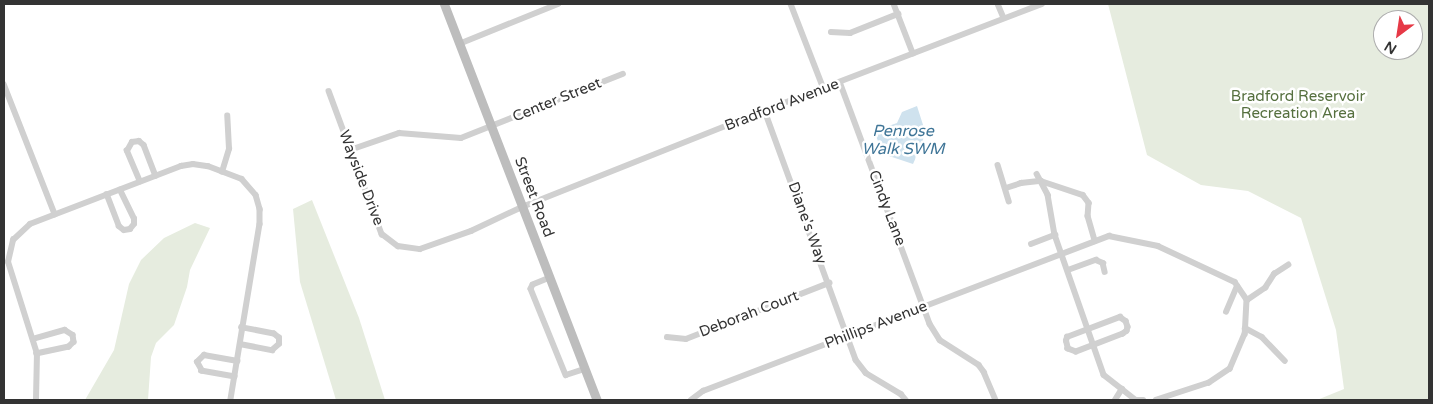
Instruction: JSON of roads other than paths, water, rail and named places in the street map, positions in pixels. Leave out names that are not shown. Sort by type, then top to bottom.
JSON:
[{"type":"main road","name":"Street Road","points":[[444,4],[597,400]]},
{"type":"street","points":[[460,44],[558,4]]},
{"type":"street","points":[[791,4],[824,89]]},
{"type":"street","points":[[894,4],[913,53]]},
{"type":"street","points":[[998,4],[1004,18]]},
{"type":"street","name":"Bradford Avenue","points":[[522,207],[1042,4]]},
{"type":"street","points":[[832,32],[850,33],[898,14]]},
{"type":"street","name":"Center Street","points":[[350,150],[392,134],[409,133],[456,139],[623,74]]},
{"type":"street","name":"Cindy Lane","points":[[840,82],[930,324],[940,340],[979,364],[996,400]]},
{"type":"street","points":[[4,84],[55,214]]},
{"type":"street","name":"Wayside Drive","points":[[329,91],[382,234],[405,248],[427,247],[522,207]]},
{"type":"street","name":"Diane's Way","points":[[765,111],[856,360],[861,368],[901,394],[906,400]]},
{"type":"street","points":[[222,172],[229,149],[227,116]]},
{"type":"street","points":[[140,182],[127,151],[132,142],[138,141],[144,145],[156,176]]},
{"type":"street","points":[[36,400],[37,354],[10,271],[8,253],[13,240],[22,229],[55,214],[180,166],[193,164],[222,172],[247,183],[256,195],[260,209],[260,224],[231,400]]},
{"type":"street","points":[[998,165],[1009,202]]},
{"type":"street","points":[[1006,188],[1039,177],[1083,195],[1089,203],[1088,216],[1095,241]]},
{"type":"street","points":[[1039,177],[1048,195],[1055,236],[1104,375],[1136,400],[1143,400]]},
{"type":"street","points":[[107,194],[119,226],[124,230],[130,229],[134,221],[120,190]]},
{"type":"street","points":[[1031,244],[1055,236]]},
{"type":"street","name":"Phillips Avenue","points":[[691,400],[703,391],[1108,236],[1158,246],[1235,282],[1246,300]]},
{"type":"street","points":[[1068,270],[1100,260],[1105,272]]},
{"type":"street","points":[[1158,400],[1209,383],[1230,369],[1245,334],[1246,300],[1265,288],[1274,274],[1288,265]]},
{"type":"street","points":[[550,278],[533,285],[532,288],[566,374],[585,369]]},
{"type":"street","name":"Deborah Court","points":[[667,337],[686,339],[829,283]]},
{"type":"street","points":[[1226,312],[1237,286]]},
{"type":"street","points":[[1120,317],[1126,321],[1127,331],[1094,345],[1076,352],[1068,349],[1066,345],[1067,337],[1120,317]]},
{"type":"street","points":[[240,344],[272,350],[280,344],[279,338],[274,334],[242,328]]},
{"type":"street","points":[[1245,328],[1262,338],[1285,361]]},
{"type":"street","points":[[33,339],[65,330],[73,335],[74,342],[69,347],[37,354]]},
{"type":"street","points":[[234,377],[202,371],[197,362],[204,355],[237,361]]},
{"type":"street","points":[[1115,400],[1122,389]]},
{"type":"water","name":"Penrose Walk SWM","points":[[917,106],[924,128],[923,142],[913,164],[883,154],[874,131],[897,123],[902,112]]},
{"type":"park label","name":"Bradford Reservoir Recreation Area","points":[[1298,104]]}]
